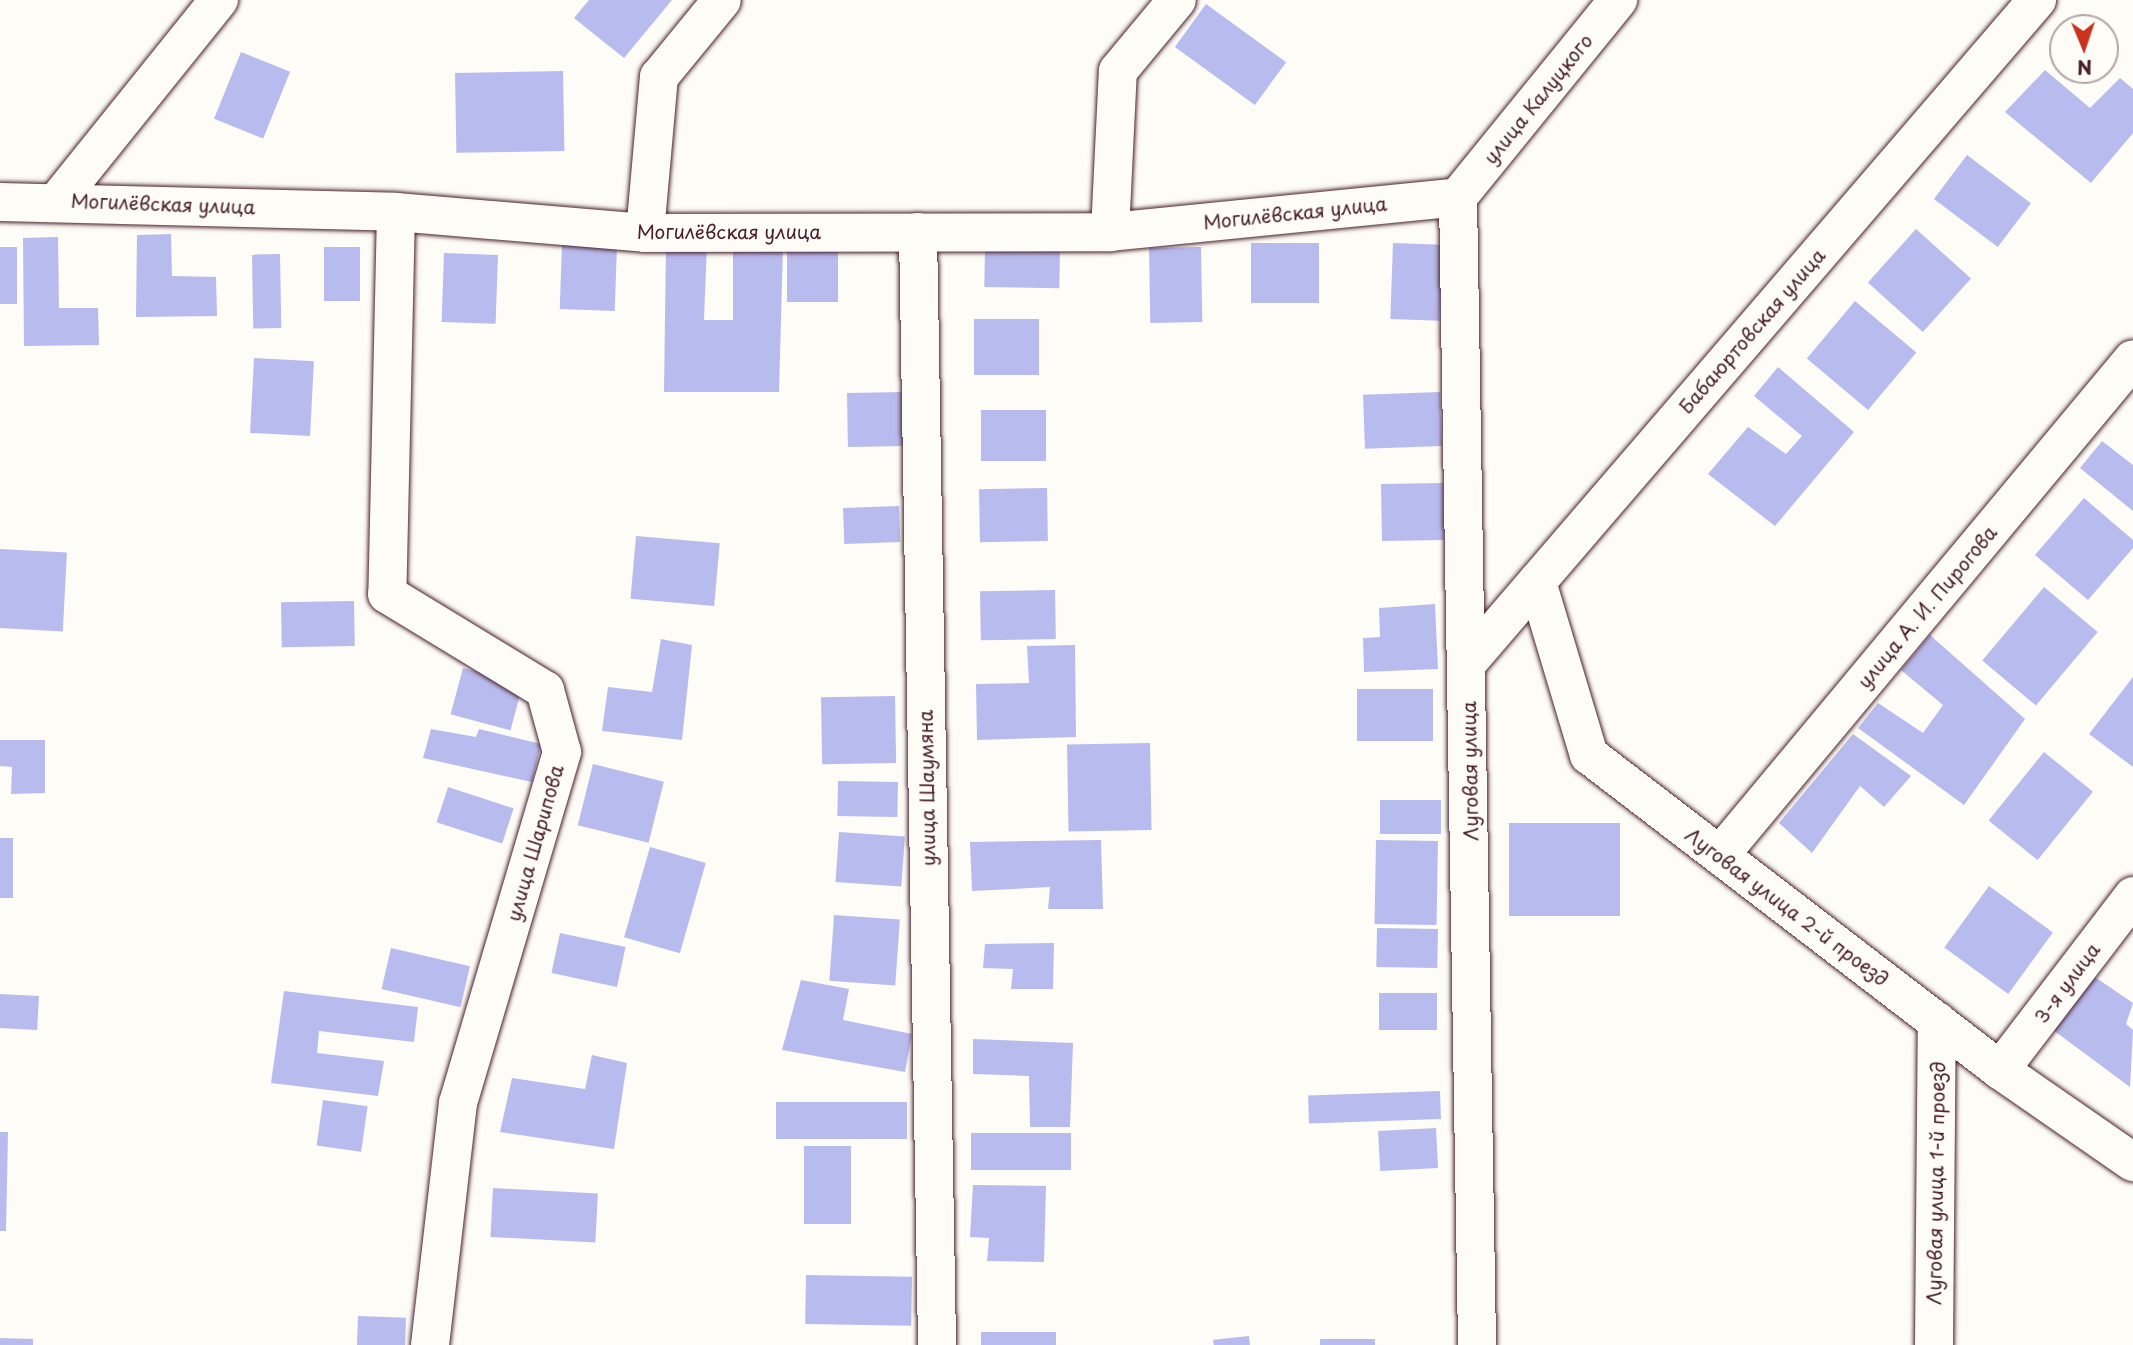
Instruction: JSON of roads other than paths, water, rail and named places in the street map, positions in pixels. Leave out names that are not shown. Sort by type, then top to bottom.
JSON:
[{"type":"street","points":[[58,200],[219,0]]},
{"type":"street","points":[[645,233],[659,77],[722,0]]},
{"type":"street","points":[[1110,232],[1118,71],[1177,0]]},
{"type":"street","name":"улица Калуцкого","points":[[1458,197],[1618,0]]},
{"type":"street","name":"Бабаюртовская улица","points":[[1468,662],[2036,0]]},
{"type":"street","name":"Могилёвская улица","points":[[0,202],[58,200],[396,212],[645,233],[1110,232],[1458,197]]},
{"type":"street","name":"Луговая улица","points":[[1458,197],[1468,662],[1477,1345]]},
{"type":"street","name":"улица Шарипова","points":[[396,212],[387,594],[545,690],[562,752],[458,1103],[430,1345]]},
{"type":"street","name":"улица Шаумяна","points":[[918,232],[937,1345]]},
{"type":"street","name":"улица А. И. Пирогова","points":[[1720,855],[2133,359]]},
{"type":"street","name":"Луговая улица 2-й проезд","points":[[1537,582],[1589,755],[2000,1070],[2133,1163]]},
{"type":"street","name":"3-я улица","points":[[2000,1070],[2133,896]]},
{"type":"street","name":"Луговая улица 1-й проезд","points":[[1934,1345],[1937,1021]]}]
